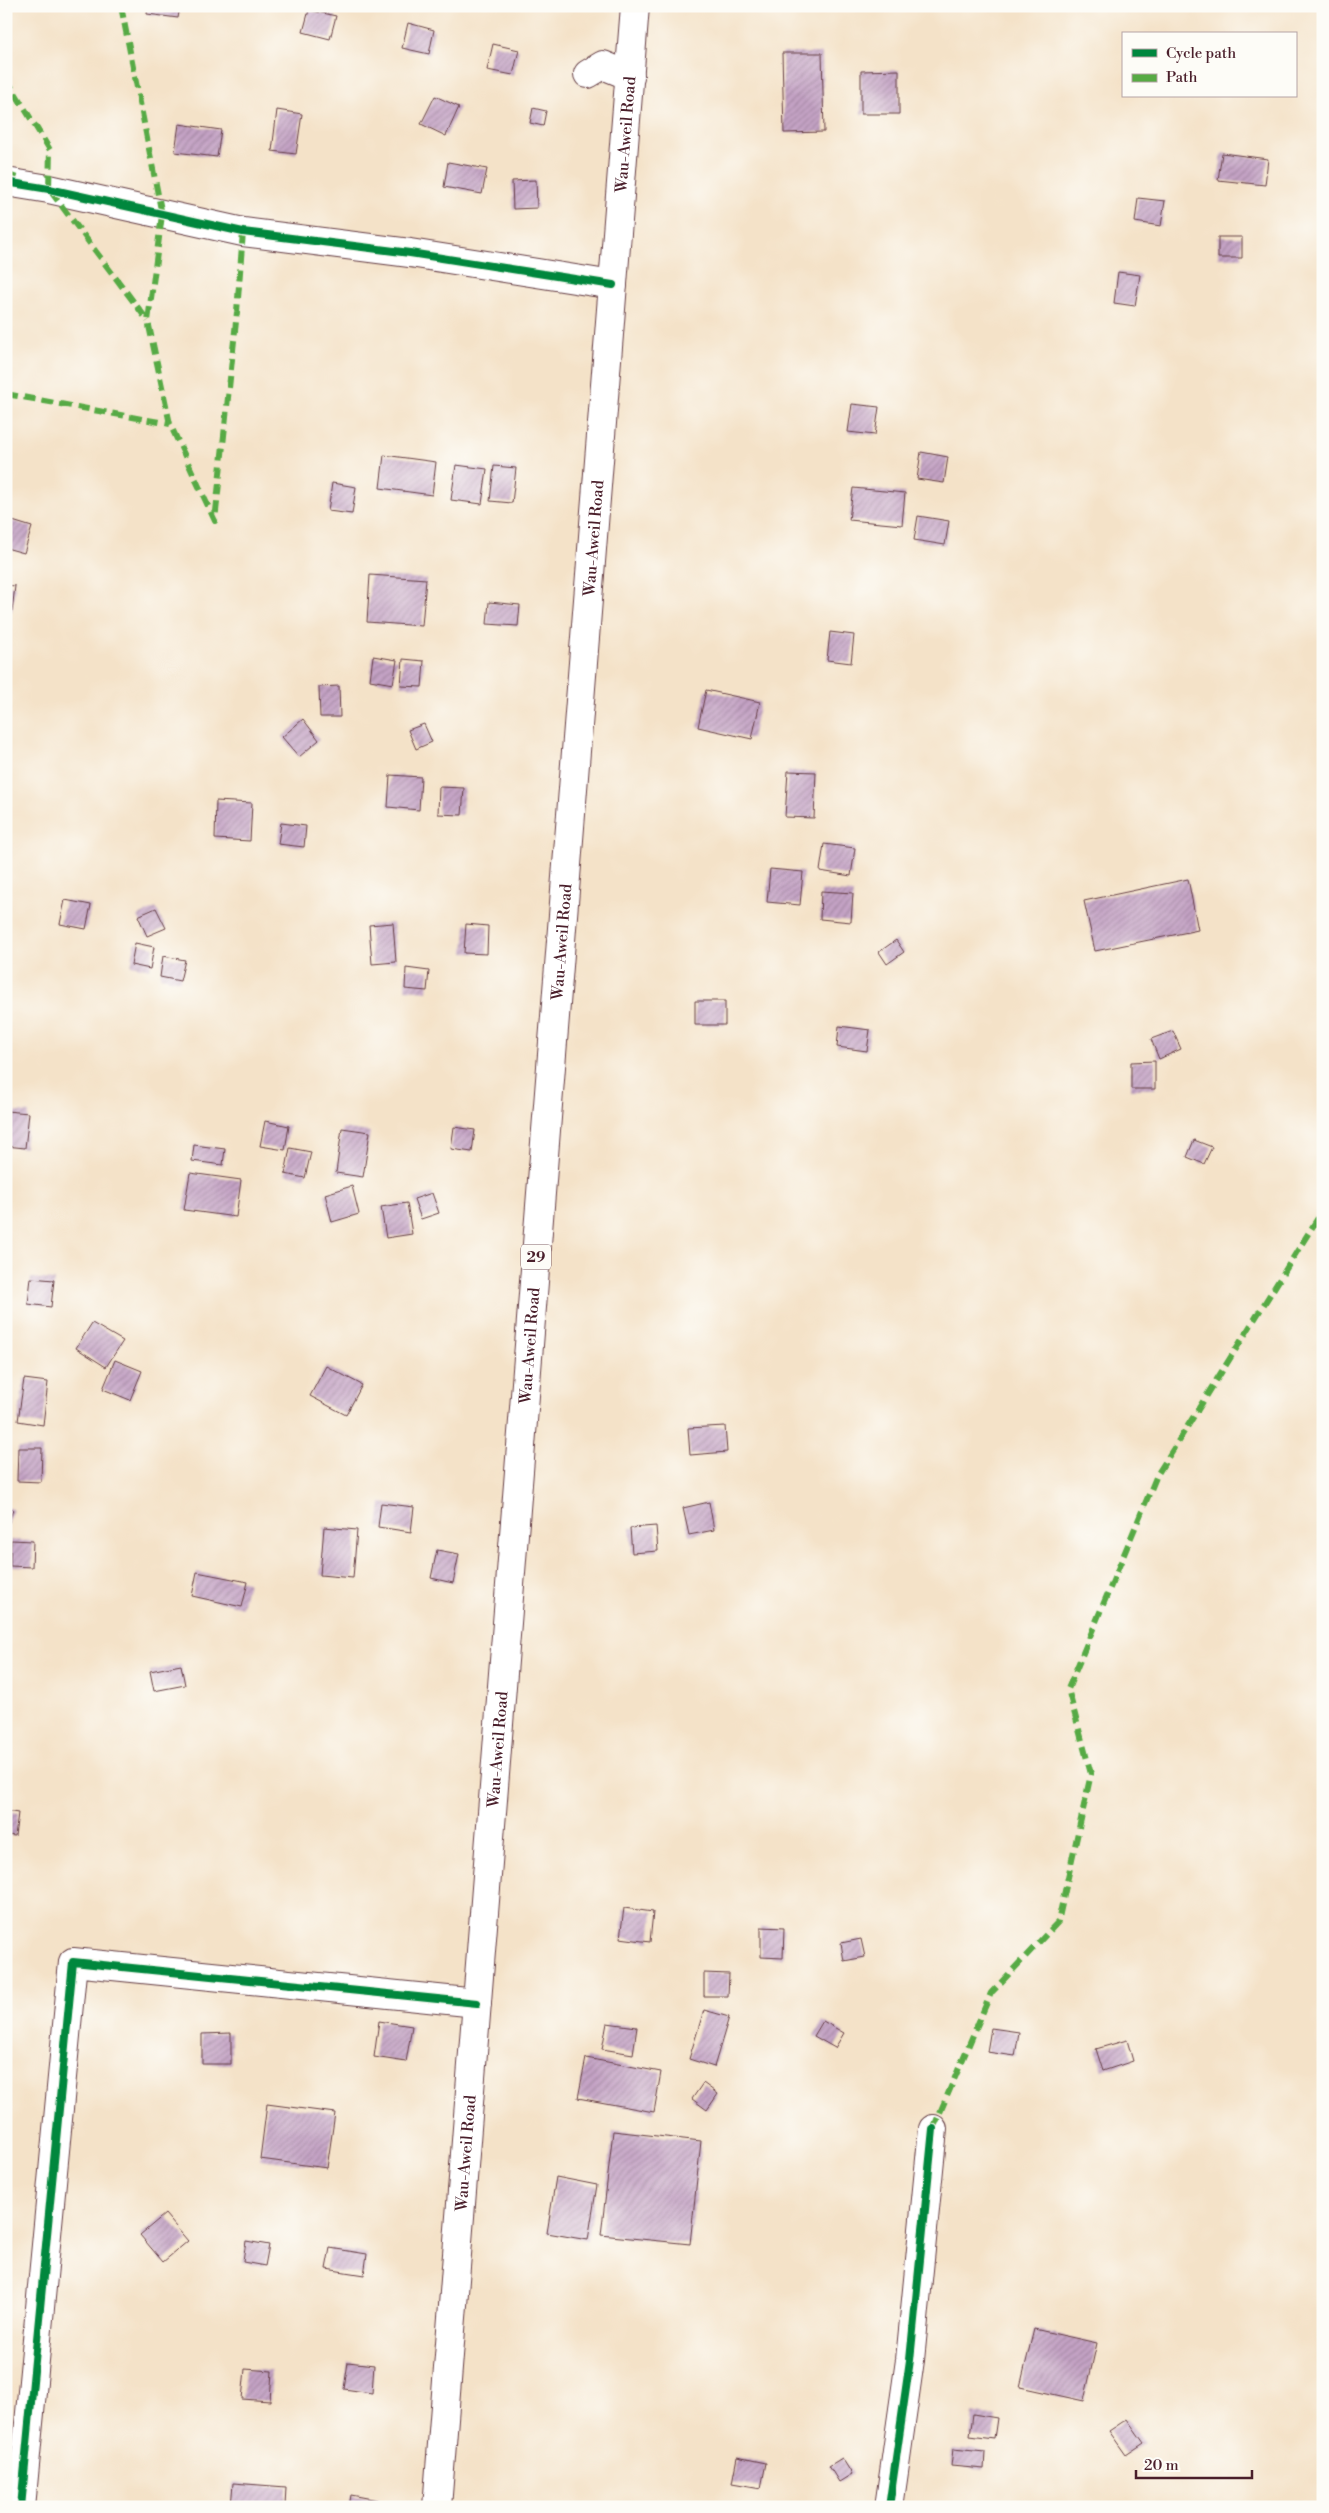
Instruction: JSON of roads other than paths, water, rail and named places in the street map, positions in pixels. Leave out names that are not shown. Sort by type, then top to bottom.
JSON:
[{"type":"main road","name":"Wau-Aweil Road","points":[[436,2507],[635,6]]},
{"type":"main road","points":[[588,74],[603,64],[630,76]]},
{"type":"main road","points":[[6,182],[49,189],[243,232],[410,253],[613,285]]},
{"type":"main road","points":[[21,2507],[74,1962],[477,2003]]},
{"type":"main road","points":[[889,2507],[910,2360],[933,2128]]}]
